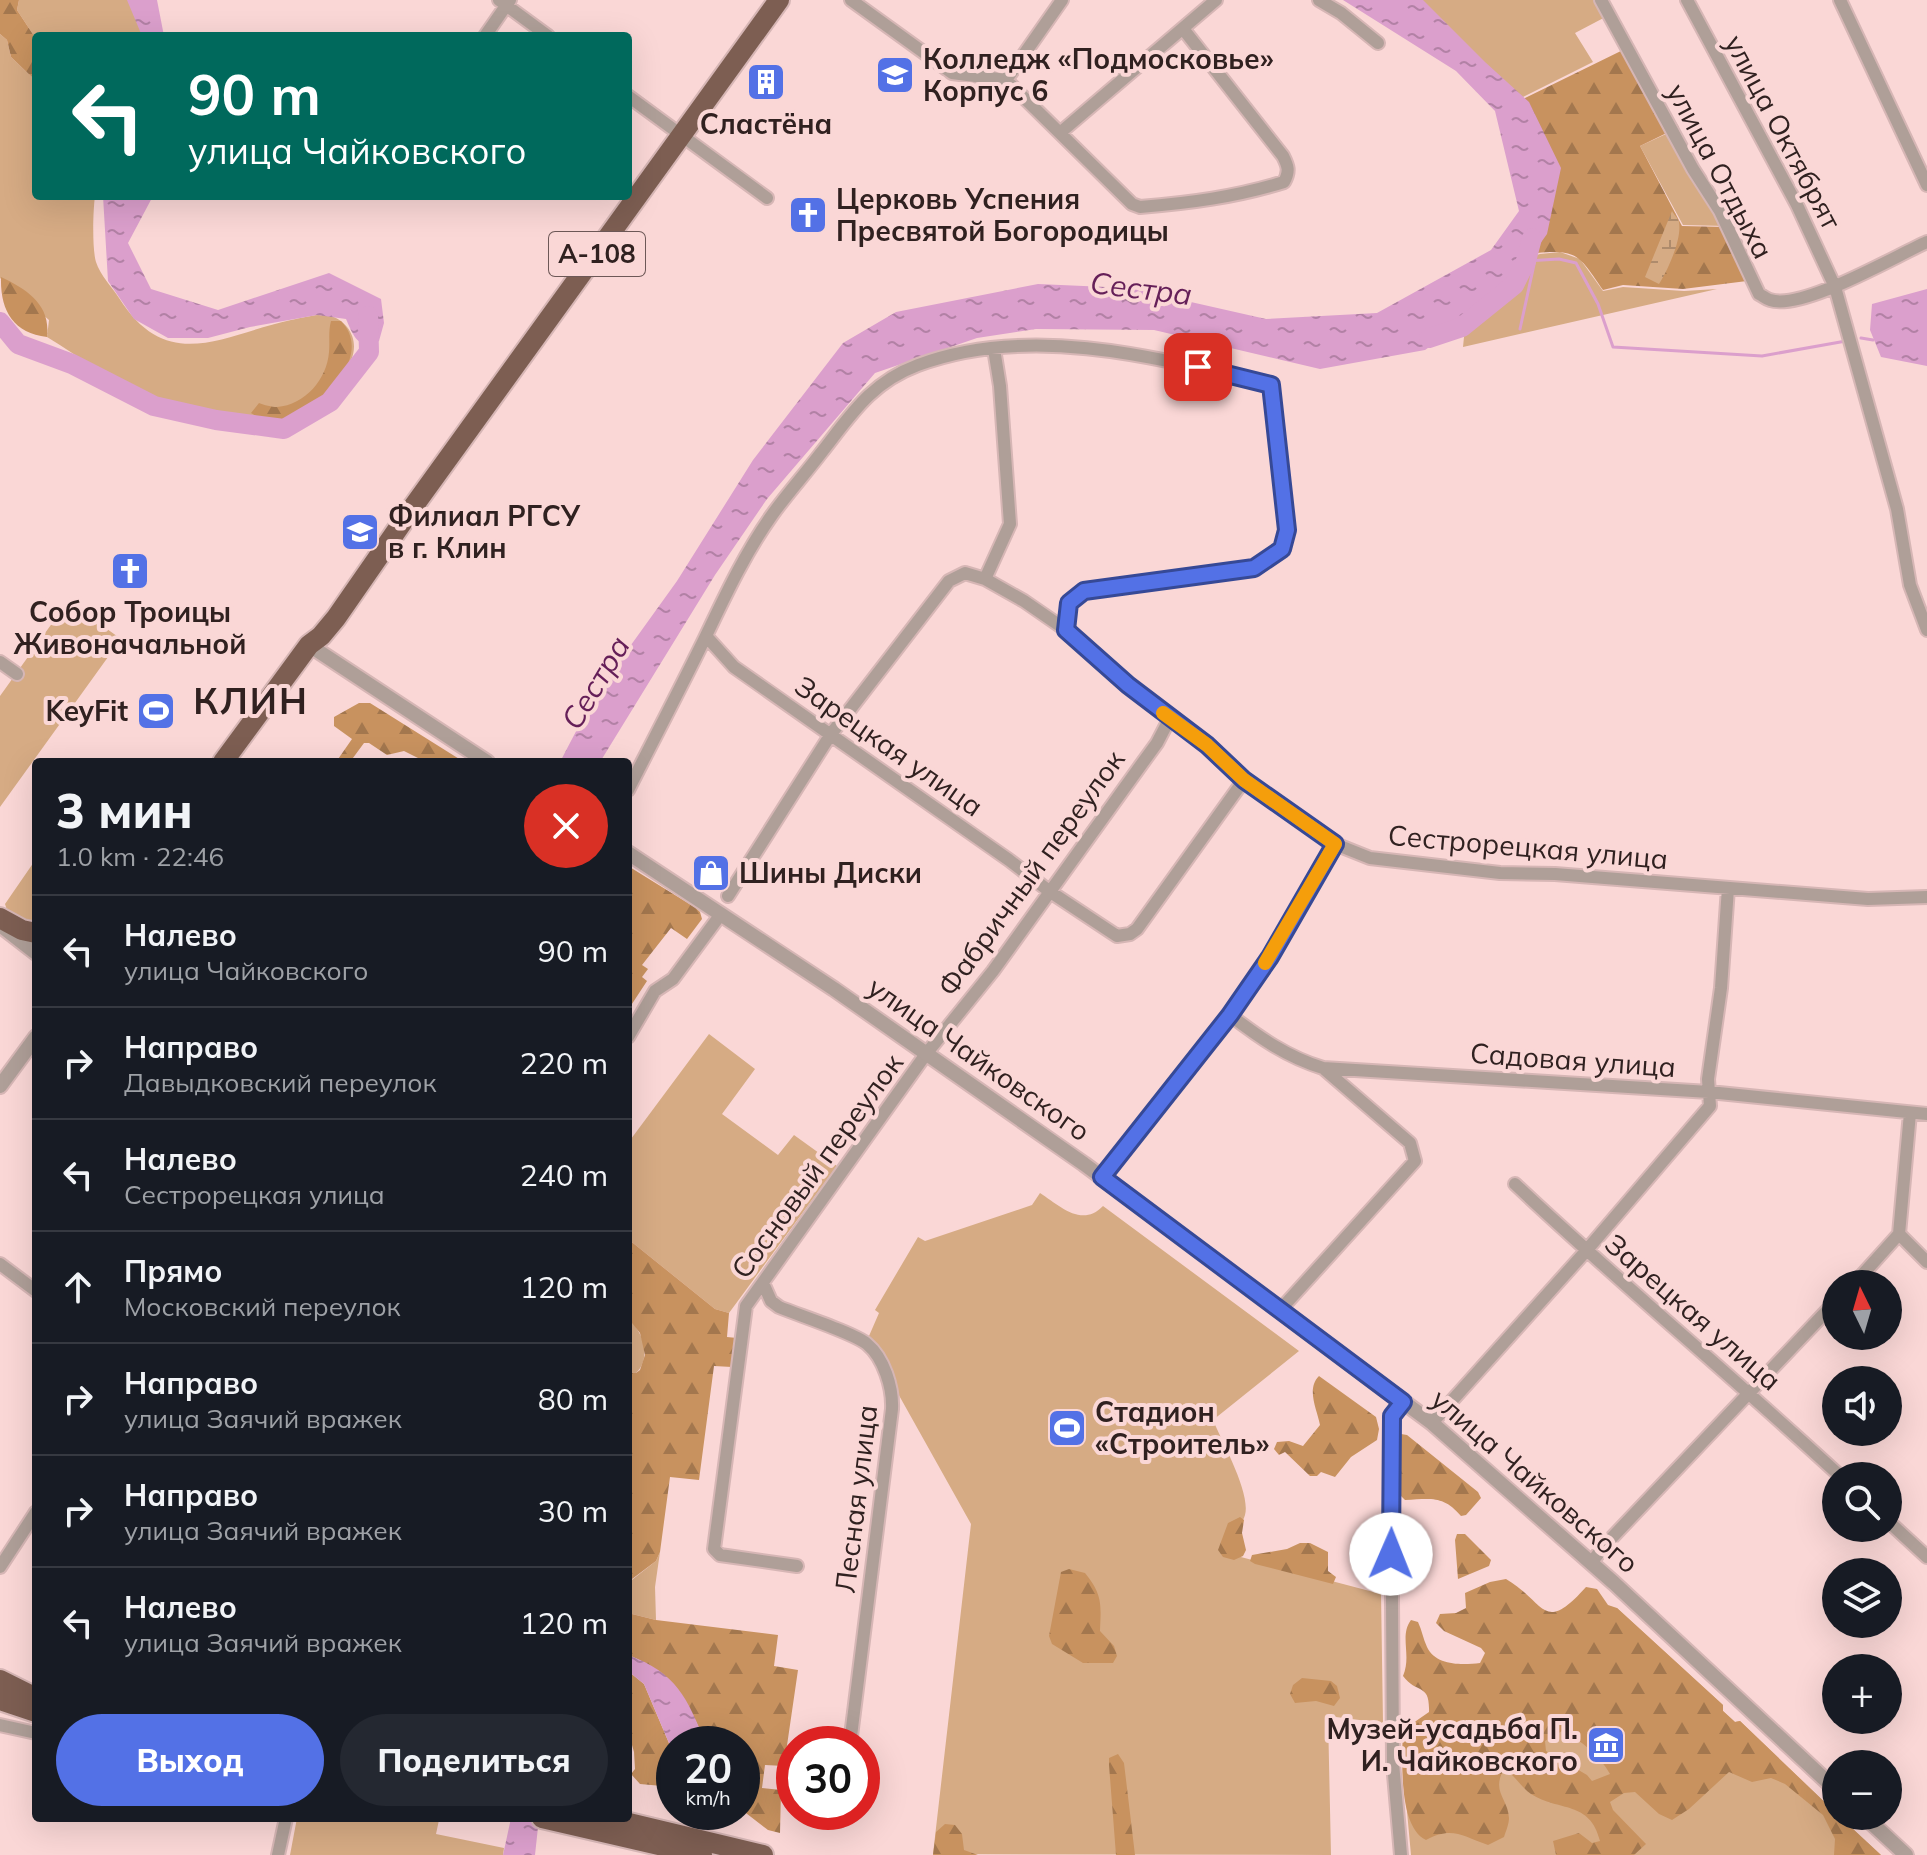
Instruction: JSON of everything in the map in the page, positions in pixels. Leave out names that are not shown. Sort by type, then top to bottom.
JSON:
[{"type":"highway","name":"А-108","points":[[226,758],[309,645],[336,618],[779,0]]},
{"type":"highway","points":[[0,918],[32,932]]},
{"type":"highway","points":[[0,1680],[32,1696]]},
{"type":"highway","points":[[0,1700],[32,1711]]},
{"type":"highway","points":[[600,1824],[702,1855]]},
{"type":"highway","points":[[600,1824],[763,1855]]},
{"type":"street","points":[[851,0],[952,73],[1006,80],[1126,200],[1140,207],[1243,194],[1284,182],[1288,173],[1283,156],[1184,30]]},
{"type":"street","points":[[1006,80],[1062,0]]},
{"type":"street","points":[[1061,132],[1216,0]]},
{"type":"street","points":[[1319,0],[1341,13],[1378,43]]},
{"type":"street","name":"улица Отдыха","points":[[1601,0],[1693,169],[1720,211],[1759,294],[1772,302],[1803,297],[1835,287],[1927,242]]},
{"type":"street","name":"улица Октябрят","points":[[1687,0],[1797,205],[1835,287],[1897,509],[1910,585],[1927,630]]},
{"type":"street","points":[[1840,0],[1927,185]]},
{"type":"street","points":[[487,32],[505,2],[543,32]]},
{"type":"street","points":[[632,99],[767,198]]},
{"type":"street","points":[[632,782],[725,594],[771,517],[852,410],[871,391],[917,365],[945,357],[994,349],[1052,346],[1170,360],[1271,385],[1287,530],[1282,549],[1254,568],[1084,591],[1069,603],[1066,630]]},
{"type":"street","points":[[728,896],[831,734],[949,581],[965,573],[985,579],[1010,524],[1000,386],[994,349]]},
{"type":"street","name":"Сестрорецкая улица","points":[[985,579],[1066,630],[1128,685],[1207,745],[1244,780],[1335,844],[1370,858],[1500,873],[1555,874],[1868,899],[1927,897]]},
{"type":"street","name":"Зарецкая улица","points":[[706,636],[734,667],[1117,936],[1130,934],[1137,929],[1244,780]]},
{"type":"street","points":[[309,645],[481,758]]},
{"type":"street","points":[[0,662],[17,674]]},
{"type":"street","name":"Фабричный переулок","points":[[926,1054],[993,971],[1157,743],[1170,718]]},
{"type":"street","points":[[1102,1177],[1230,1015],[1270,957],[1335,844]]},
{"type":"street","name":"улица Чайковского","points":[[632,856],[1102,1177],[1432,1423],[1591,1563],[1822,1777]]},
{"type":"street","points":[[1432,1423],[1710,1106],[1708,1079],[1721,988],[1728,888]]},
{"type":"street","points":[[632,1030],[655,991],[673,979],[721,914]]},
{"type":"street","points":[[0,925],[32,950]]},
{"type":"street","name":"Садовая улица","points":[[1230,1015],[1273,1047],[1297,1060],[1323,1068],[1709,1092],[1927,1114]]},
{"type":"street","points":[[0,1086],[32,1042]]},
{"type":"street","name":"Сосновый переулок","points":[[797,1566],[720,1555],[714,1549],[746,1306],[926,1054]]},
{"type":"street","points":[[1281,1309],[1415,1161],[1410,1143],[1323,1068]]},
{"type":"street","points":[[1867,1270],[1899,1234],[1910,1113]]},
{"type":"street","name":"Зарецкая улица","points":[[1515,1184],[1586,1251],[1825,1462]]},
{"type":"street","points":[[1899,1234],[1927,1262]]},
{"type":"street","points":[[0,1264],[32,1288]]},
{"type":"street","name":"Лесная улица","points":[[763,1283],[771,1301],[779,1307],[867,1344],[887,1375],[892,1392],[852,1726]]},
{"type":"street","points":[[1591,1563],[1822,1316]]},
{"type":"street","points":[[1401,1855],[1393,1763],[1391,1430],[1392,1416],[1403,1402]]},
{"type":"street","points":[[0,1567],[32,1518]]},
{"type":"street","points":[[1902,1534],[1927,1557]]},
{"type":"street","points":[[0,1725],[32,1732]]},
{"type":"street","points":[[278,1855],[285,1822]]},
{"type":"street","points":[[1879,1830],[1906,1855]]},
{"type":"green space","points":[[0,0],[19,0],[17,10],[32,33],[32,77],[11,57],[7,40],[0,34]]},
{"type":"green space","points":[[19,0],[129,0],[143,32],[32,33],[17,10]]},
{"type":"green space","points":[[1384,0],[1605,0],[1613,13],[1575,33],[1593,62],[1515,101]]},
{"type":"green space","points":[[0,34],[7,40],[11,57],[32,77],[32,200],[95,200],[96,262],[138,322],[157,336],[177,343],[198,344],[309,316],[333,316],[347,327],[354,342],[352,358],[330,388],[296,411],[279,418],[264,421],[240,419],[176,406],[111,378],[47,337],[49,320],[0,278]]},
{"type":"green space","points":[[1627,48],[1679,127],[1640,146],[1682,226],[1726,227],[1747,281],[1683,289],[1623,285],[1603,290],[1583,263],[1570,254],[1537,253],[1558,177],[1517,102]]},
{"type":"green space","points":[[1679,128],[1726,226],[1683,225],[1640,146]]},
{"type":"green space","points":[[1672,211],[1679,222],[1678,237],[1659,284],[1645,277]]},
{"type":"green space","points":[[1560,252],[1580,259],[1603,291],[1623,287],[1684,291],[1717,289],[1463,347],[1465,327],[1516,286],[1528,258]]},
{"type":"green space","points":[[1,277],[36,300],[45,316],[47,337],[25,331],[11,318],[3,300]]},
{"type":"green space","points":[[331,321],[341,321],[350,337],[351,353],[345,370],[334,386],[302,411],[285,419],[269,421],[251,413],[259,403],[275,407],[287,405],[313,389],[327,362]]},
{"type":"green space","points":[[68,601],[121,639],[35,758],[32,758],[32,763],[0,807],[0,696]]},
{"type":"green space","points":[[359,703],[370,703],[458,758],[418,758],[404,751],[387,755],[364,743],[353,758],[339,758],[352,739],[334,726],[334,717]]},
{"type":"green space","points":[[32,865],[32,923],[7,910],[5,904]]},
{"type":"green space","points":[[632,868],[696,908],[702,919],[687,939],[671,928],[642,965],[648,969],[642,977],[647,981],[632,1004]]},
{"type":"green space","points":[[709,1034],[755,1069],[722,1114],[778,1155],[794,1135],[837,1166],[729,1313],[715,1309],[632,1242],[632,1138]]},
{"type":"green space","points":[[1040,1193],[1063,1209],[1079,1215],[1095,1212],[1103,1206],[1299,1351],[1213,1420],[1240,1481],[1246,1506],[1241,1525],[1222,1552],[1381,1594],[1383,1723],[1328,1716],[1331,1855],[933,1854],[971,1524],[896,1390],[894,1376],[869,1336],[879,1313],[875,1310],[918,1237],[925,1241],[1032,1205]]},
{"type":"green space","points":[[632,1242],[715,1309],[729,1313],[727,1337],[737,1338],[732,1367],[714,1366],[699,1480],[670,1477],[660,1552],[656,1561],[632,1579],[632,1372],[640,1370],[645,1355],[640,1333],[632,1323]]},
{"type":"green space","points":[[632,1323],[644,1345],[644,1360],[636,1373],[632,1372]]},
{"type":"green space","points":[[1319,1376],[1376,1417],[1379,1429],[1377,1440],[1351,1457],[1335,1477],[1321,1472],[1310,1476],[1285,1452],[1279,1455],[1274,1449],[1277,1442],[1289,1441],[1303,1446],[1320,1425],[1313,1393]]},
{"type":"green space","points":[[1401,1434],[1407,1435],[1478,1492],[1481,1498],[1466,1515],[1461,1516],[1442,1501],[1405,1500],[1397,1492],[1397,1440]]},
{"type":"green space","points":[[1240,1517],[1244,1520],[1242,1533],[1246,1550],[1243,1556],[1234,1560],[1223,1557],[1218,1550],[1228,1523]]},
{"type":"green space","points":[[1457,1534],[1465,1534],[1491,1560],[1489,1566],[1458,1579]]},
{"type":"green space","points":[[1300,1543],[1310,1543],[1328,1552],[1328,1571],[1336,1577],[1333,1584],[1250,1561],[1252,1555],[1287,1549]]},
{"type":"green space","points":[[660,1552],[655,1587],[656,1620],[632,1614],[632,1580],[656,1561]]},
{"type":"green space","points":[[1069,1569],[1085,1573],[1098,1594],[1100,1631],[1114,1646],[1117,1656],[1113,1663],[1083,1663],[1052,1644],[1049,1636],[1061,1572]]},
{"type":"green space","name":"Музей-усадьба П. И. Чайковского","points":[[1506,1579],[1537,1605],[1552,1612],[1572,1602],[1586,1587],[1597,1589],[1608,1605],[1617,1608],[1723,1705],[1723,1711],[1735,1722],[1740,1721],[1822,1800],[1822,1814],[1785,1784],[1771,1778],[1752,1782],[1729,1772],[1689,1809],[1672,1820],[1659,1814],[1635,1792],[1624,1793],[1610,1802],[1613,1810],[1646,1844],[1634,1855],[1556,1855],[1553,1841],[1579,1833],[1592,1843],[1600,1841],[1595,1828],[1581,1813],[1531,1794],[1504,1769],[1499,1784],[1509,1818],[1504,1837],[1488,1845],[1450,1833],[1426,1840],[1410,1821],[1404,1791],[1403,1730],[1429,1712],[1425,1692],[1403,1676],[1406,1633],[1411,1620],[1418,1622],[1427,1647],[1437,1658],[1458,1664],[1480,1663],[1485,1653],[1481,1648],[1444,1631],[1436,1623],[1440,1614],[1456,1613],[1466,1608],[1465,1593]],"holes":[[[1562,1731],[1583,1744],[1606,1767],[1610,1774],[1592,1781],[1546,1751],[1545,1741]]]},
{"type":"green space","name":"Музей-усадьба П. И. Чайковского","points":[[1617,1608],[1723,1705],[1723,1711],[1735,1722],[1740,1721],[1822,1800],[1822,1830],[1854,1830],[1881,1855],[1411,1855],[1404,1779]]},
{"type":"green space","points":[[632,1614],[656,1620],[778,1635],[774,1666],[798,1670],[790,1726],[776,1726],[776,1766],[765,1765],[762,1788],[776,1789],[776,1830],[780,1830],[780,1833],[760,1824],[760,1726],[698,1726],[677,1690],[656,1670],[632,1657]]},
{"type":"green space","points":[[632,1674],[644,1684],[662,1726],[656,1726],[656,1785],[640,1784],[632,1775],[635,1769]]},
{"type":"green space","points":[[1302,1678],[1331,1681],[1337,1686],[1340,1698],[1334,1706],[1316,1701],[1295,1703],[1290,1694],[1293,1685]]},
{"type":"green space","points":[[1118,1754],[1124,1763],[1135,1855],[1116,1855],[1109,1758]]},
{"type":"green space","points":[[296,1822],[439,1822],[436,1834],[504,1848],[503,1855],[290,1855]]},
{"type":"green space","points":[[945,1824],[955,1825],[962,1834],[964,1850],[978,1855],[933,1855],[936,1832]]},
{"type":"green space","name":"Музей-усадьба П. И. Чайковского","points":[[1830,1830],[1854,1830],[1881,1855],[1834,1855],[1835,1839]]},
{"type":"water","points":[[127,0],[157,0],[163,32],[140,32]]},
{"type":"water","points":[[1343,0],[1423,0],[1529,102],[1561,168],[1547,234],[1503,296],[1425,350],[1320,369],[1154,330],[1036,329],[977,338],[875,373],[767,499],[715,575],[602,758],[562,758],[595,695],[677,581],[753,460],[843,343],[896,312],[1038,284],[1129,288],[1266,319],[1377,313],[1491,250],[1519,211],[1495,111],[1456,71]]},
{"type":"water","points":[[103,200],[151,200],[128,243],[151,289],[218,310],[329,273],[381,299],[384,323],[379,341],[372,344],[358,340],[346,319],[317,315],[208,338],[168,338],[134,319],[108,281]]},
{"type":"water","points":[[1927,289],[1927,366],[1881,357],[1870,330],[1872,304]]},
{"type":"water","points":[[632,1657],[669,1679],[686,1700],[698,1726],[662,1726],[644,1684],[632,1674]]},
{"type":"water","points":[[510,1822],[539,1822],[535,1855],[503,1855]]},
{"type":"waterway","name":"Сестра","points":[[1429,338],[1462,327],[1514,285],[1526,261],[1532,238]]},
{"type":"waterway","points":[[1526,261],[1559,259],[1576,263],[1598,304],[1613,347],[1762,356],[1846,341]]},
{"type":"waterway","points":[[1520,329],[1535,260]]},
{"type":"waterway","name":"Сестра","points":[[0,322],[18,344],[72,364],[154,406],[216,420],[284,429],[330,402],[369,352],[368,316]]},
{"type":"waterway","points":[[1861,338],[1873,340]]},
{"type":"slow traffic","points":[[1163,713],[1207,745],[1244,780],[1335,844],[1265,963]]},
{"type":"place","name":"Колледж «Подмосковье» Корпус 6","points":[[895,75]]},
{"type":"place","name":"Сластёна","points":[[766,82]]},
{"type":"place","name":"Церковь Успения Пресвятой Богородицы","points":[[808,215]]},
{"type":"place","name":"Филиал РГСУ в г. Клин","points":[[360,532]]},
{"type":"place","name":"Собор Троицы Живоначальной","points":[[130,571]]},
{"type":"place","name":"KeyFit","points":[[156,711]]},
{"type":"place","name":"Шины Диски","points":[[711,873]]},
{"type":"place","name":"Стадион «Строитель»","points":[[1067,1428]]},
{"type":"place","name":"Музей-усадьба П. И. Чайковского","points":[[1606,1745]]},
{"type":"district","name":"КЛИН","points":[[251,701]]},
{"type":"route","points":[[1198,367],[1271,385],[1287,530],[1282,549],[1254,568],[1084,591],[1069,603],[1066,630],[1128,685],[1207,745],[1244,780],[1335,844],[1270,957],[1230,1015],[1102,1177],[1403,1402],[1392,1416],[1391,1554]]}]
